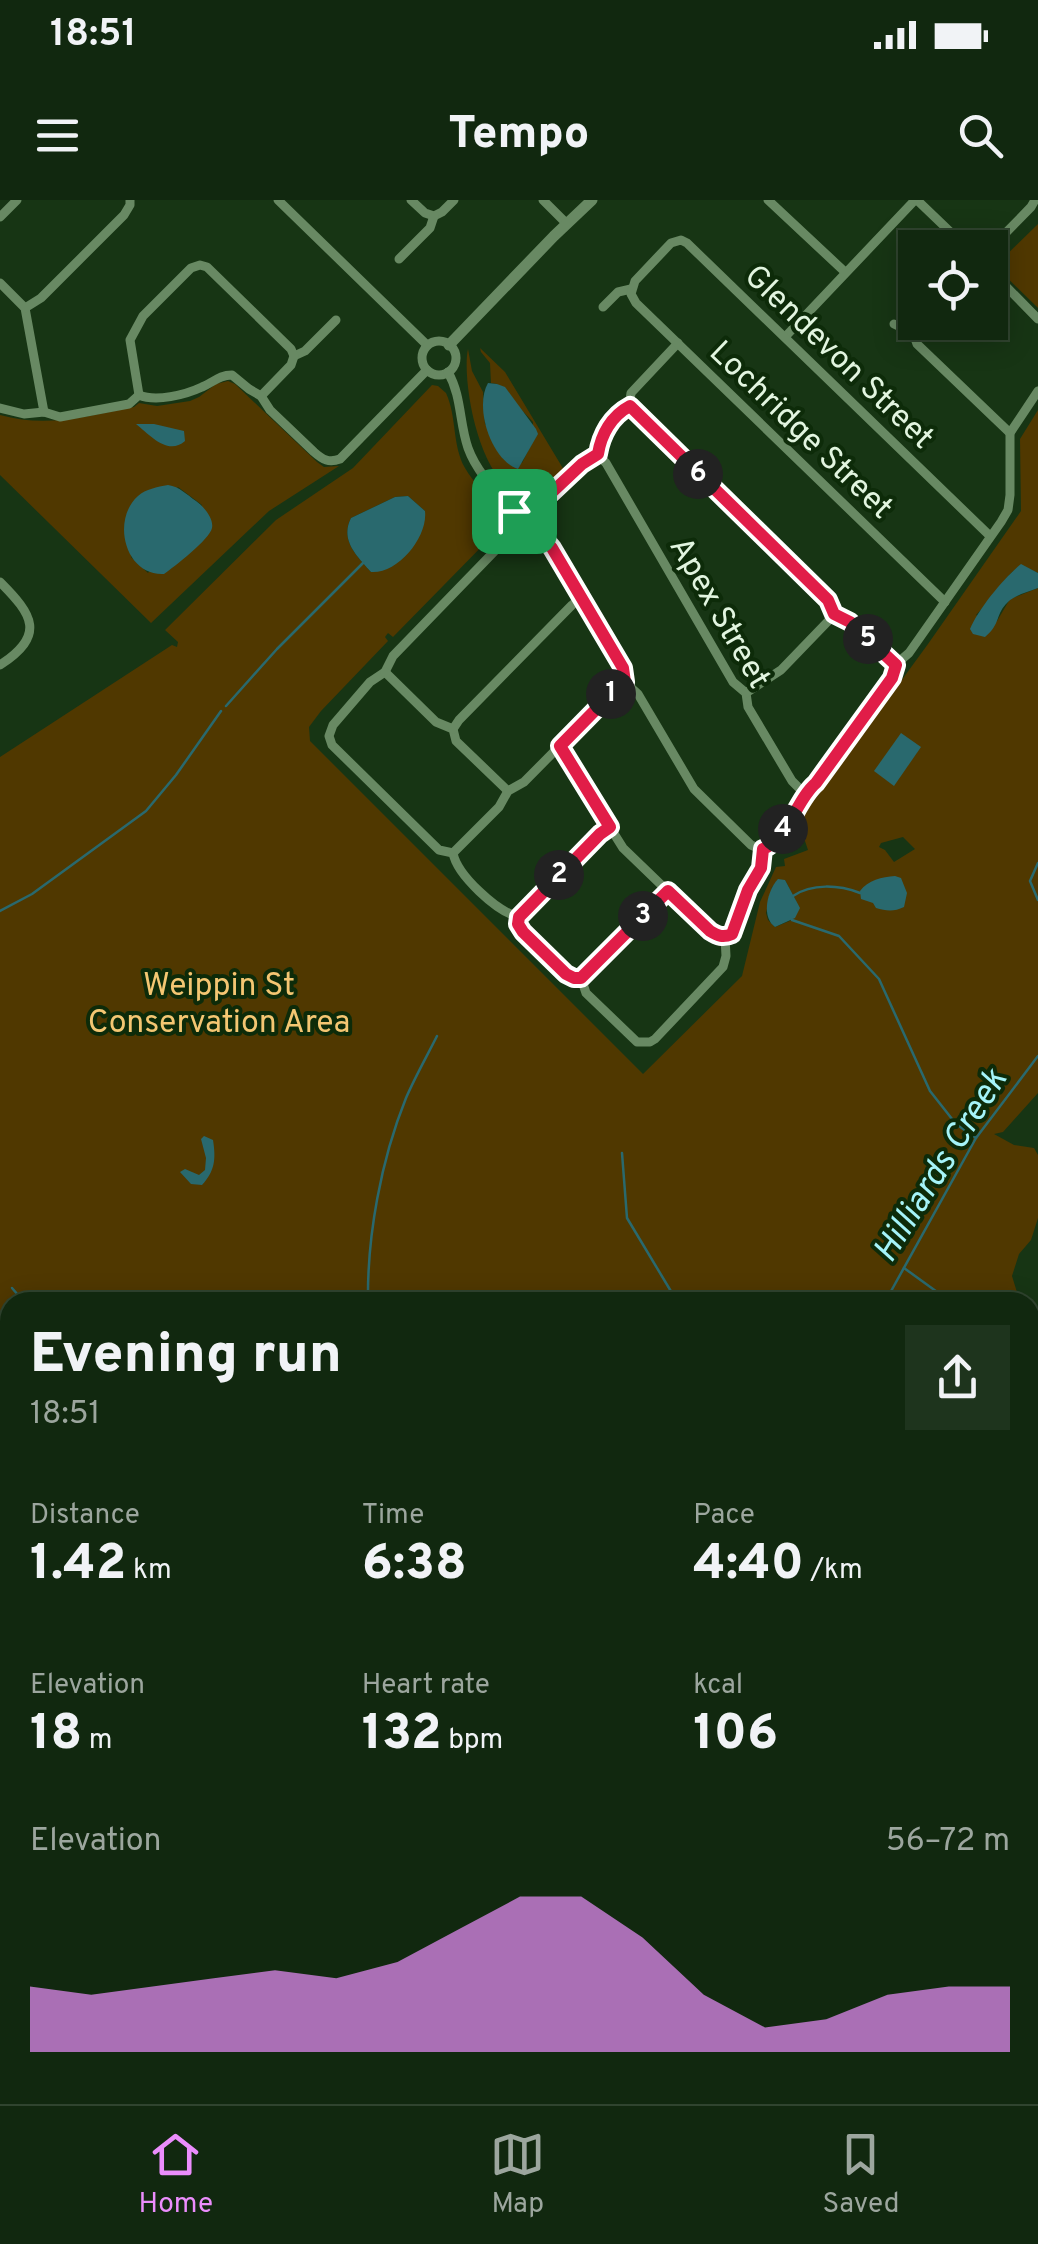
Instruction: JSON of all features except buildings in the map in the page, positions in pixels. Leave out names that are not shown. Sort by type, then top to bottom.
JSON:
[{"type":"street","points":[[0,217],[17,200]]},
{"type":"street","points":[[25,308],[41,298],[124,215],[130,200]]},
{"type":"street","points":[[278,200],[427,346]]},
{"type":"street","points":[[411,200],[427,215],[434,216],[454,200]]},
{"type":"street","points":[[543,200],[567,224]]},
{"type":"street","points":[[449,345],[592,200]]},
{"type":"street","points":[[768,200],[845,272]]},
{"type":"street","points":[[785,336],[916,200],[948,230]]},
{"type":"street","points":[[1008,231],[1035,200]]},
{"type":"street","points":[[400,259],[430,228],[434,216]]},
{"type":"street","name":"Glendevon Street","points":[[631,289],[671,243],[680,240],[687,244],[990,536]]},
{"type":"street","points":[[139,394],[130,350],[137,325],[191,268],[200,264],[208,267],[294,356],[291,366],[261,396]]},
{"type":"street","points":[[0,282],[25,308],[44,412]]},
{"type":"street","points":[[603,306],[618,292],[631,289]]},
{"type":"street","name":"Lochridge Street","points":[[631,289],[636,303],[944,602]]},
{"type":"street","points":[[1008,289],[1038,320]]},
{"type":"street","points":[[294,356],[305,352],[336,320]]},
{"type":"street","points":[[894,324],[898,326]]},
{"type":"street","points":[[914,340],[1010,433]]},
{"type":"street","points":[[440,341],[449,345],[456,359],[448,372],[437,375],[427,370],[422,355],[427,346],[440,341]]},
{"type":"street","points":[[678,343],[631,393],[630,406],[828,600],[834,614],[850,622],[896,665]]},
{"type":"street","points":[[139,394],[151,399],[194,390],[227,375],[236,378],[261,396],[270,410],[320,457],[336,460],[427,370]]},
{"type":"street","points":[[448,372],[456,387],[468,449],[480,472],[514,511]]},
{"type":"street","points":[[534,526],[552,548],[623,668],[625,682],[638,694],[694,789],[752,845],[768,848],[1008,510],[1010,433],[1038,391]]},
{"type":"street","points":[[0,408],[60,417],[129,404],[139,394]]},
{"type":"street","points":[[533,510],[598,454],[602,438],[616,416],[630,406]]},
{"type":"street","name":"Apex Street","points":[[598,454],[733,682],[746,693],[750,712],[804,793]]},
{"type":"street","points":[[525,506],[533,510],[534,526],[527,530],[517,528],[512,521],[514,511],[525,506]]},
{"type":"street","points":[[453,853],[439,850],[330,742],[330,730],[370,682],[385,672],[394,656],[517,528]]},
{"type":"street","points":[[0,582],[25,609],[29,629],[22,649],[0,665]]},
{"type":"street","points":[[508,791],[456,740],[454,729],[581,598]]},
{"type":"street","points":[[746,693],[774,676],[834,614]]},
{"type":"street","points":[[385,672],[436,722],[454,729]]},
{"type":"street","points":[[453,853],[499,807],[508,791],[524,782],[625,682]]},
{"type":"street","points":[[560,746],[623,848],[717,936],[732,934],[736,927],[748,890],[761,868],[763,849]]},
{"type":"street","points":[[610,827],[519,917],[523,932],[566,974],[581,978],[668,891]]},
{"type":"street","points":[[453,853],[462,872],[502,911],[519,917]]},
{"type":"street","points":[[581,978],[586,993],[630,1036],[637,1042],[650,1042],[722,967],[725,937]]},
{"type":"green space","points":[[1038,224],[1038,308],[1008,279],[1008,253]]},
{"type":"green space","points":[[480,348],[505,372],[564,470],[535,491],[524,493],[509,488],[496,474],[477,432],[468,385],[468,349],[472,371],[483,392],[485,424],[522,463],[532,443],[533,422],[497,384],[491,383],[490,363]]},
{"type":"green space","points":[[216,384],[235,384],[317,462],[324,467],[339,466],[269,511],[151,623],[0,475],[0,415],[50,421],[84,417],[139,403],[157,406],[190,401]],"holes":[[[178,487],[202,505],[148,573],[131,557]]]},
{"type":"green space","name":"Weippin St Conservation Area","points":[[432,385],[446,393],[461,459],[495,507],[497,525],[493,535],[393,637],[388,633],[388,641],[309,727],[310,741],[643,1074],[742,976],[760,902],[776,867],[785,866],[784,859],[808,850],[805,841],[786,847],[782,844],[1021,511],[1020,439],[1038,410],[1038,573],[1021,565],[976,615],[997,621],[1010,599],[1038,588],[1038,1093],[1003,1132],[994,1134],[1014,1145],[1034,1148],[1038,1155],[1038,1218],[1012,1276],[1017,1292],[0,1292],[0,757],[172,645],[177,647],[178,642],[165,630],[276,520],[353,468]],"holes":[[[408,496],[425,511],[371,572],[355,553],[347,533],[351,518],[395,497]],[[903,837],[915,849],[894,862],[879,847]],[[785,880],[796,901],[792,920],[775,927],[766,913],[772,887]]]},
{"type":"water","points":[[488,383],[505,387],[538,434],[518,469],[500,455],[488,432],[483,405]]},
{"type":"water","points":[[136,424],[184,431],[185,441],[166,445]]},
{"type":"water","points":[[168,485],[199,503],[212,528],[205,539],[164,574],[140,566],[126,545],[124,532],[130,506],[138,496]]},
{"type":"water","points":[[408,496],[425,511],[422,532],[401,560],[371,572],[349,540],[351,518],[395,497]]},
{"type":"water","points":[[1021,564],[1038,573],[1038,588],[1008,602],[985,637],[973,634],[970,629],[979,612]]},
{"type":"water","points":[[901,733],[921,747],[894,786],[874,771]]},
{"type":"water","points":[[895,876],[901,878],[907,893],[904,907],[883,910],[861,899],[860,891],[867,884]]},
{"type":"water","points":[[778,879],[785,880],[800,908],[795,918],[775,927],[768,917],[767,904]]},
{"type":"water","points":[[204,1136],[213,1140],[214,1164],[202,1185],[191,1184],[180,1172],[185,1169],[199,1175],[205,1170],[201,1139]]},
{"type":"waterway","name":"Hilliards Creek","points":[[226,706],[363,563]]},
{"type":"waterway","name":"Hilliards Creek","points":[[0,911],[32,894],[146,811],[221,711]]},
{"type":"waterway","name":"Hilliards Creek","points":[[1038,863],[1030,881],[1038,900]]},
{"type":"waterway","points":[[793,896],[826,887],[860,893]]},
{"type":"waterway","points":[[792,920],[839,936],[879,979],[930,1091],[956,1124],[976,1138]]},
{"type":"waterway","points":[[368,1292],[373,1225],[389,1147],[406,1098],[437,1036]]},
{"type":"waterway","name":"Hilliards Creek","points":[[891,1292],[976,1138],[1038,1056]]},
{"type":"waterway","points":[[622,1153],[627,1218],[671,1292]]},
{"type":"waterway","points":[[904,1268],[937,1292]]},
{"type":"waterway","points":[[12,1288],[15,1292]]},
{"type":"route","points":[[630,406],[828,600],[834,614],[844,617],[896,665],[892,678],[816,783],[804,793],[774,841],[763,849],[761,868],[748,890],[732,934],[717,936],[668,891],[581,978],[574,978],[518,924],[522,912],[610,827],[560,746],[625,682],[623,668],[552,548],[534,526],[527,530],[516,527],[512,521],[514,511],[525,506],[533,510],[598,454],[602,438],[616,416],[630,406]]}]
